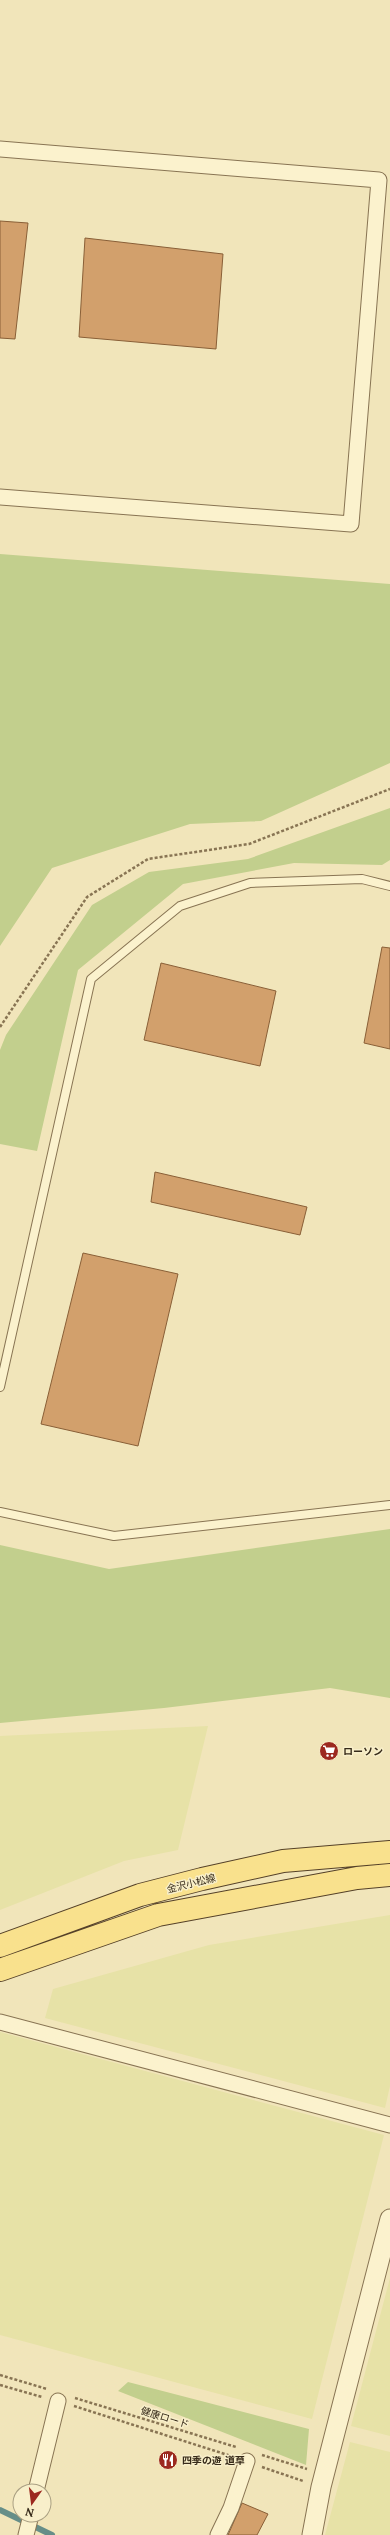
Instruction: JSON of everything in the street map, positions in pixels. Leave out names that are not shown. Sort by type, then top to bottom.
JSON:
[{"type":"main road","name":"金沢小松線","points":[[0,1946],[140,1895],[202,1879],[283,1861],[390,1852]]},
{"type":"main road","points":[[0,1970],[158,1915],[357,1878],[390,1875]]},
{"type":"street","points":[[0,149],[384,181],[351,524],[0,496]]},
{"type":"street","points":[[0,2022],[390,2125]]},
{"type":"street","points":[[312,2535],[323,2481],[390,2219]]},
{"type":"street","points":[[38,2483],[60,2396]]},
{"type":"street","points":[[218,2535],[231,2508],[249,2455]]},
{"type":"street","points":[[26,2535],[28,2523]]},
{"type":"lane","points":[[0,1387],[91,979],[180,906],[250,883],[362,879],[390,886]]},
{"type":"lane","points":[[0,1512],[114,1536],[390,1505]]},
{"type":"path","points":[[0,1027],[87,897],[148,858],[249,844],[390,789]]},
{"type":"path","name":"健康ロード","points":[[0,2375],[60,2396],[249,2455],[323,2481]]},
{"type":"path","points":[[0,2385],[60,2396],[249,2455],[323,2481]]},
{"type":"shaded area","points":[[208,1726],[178,1850],[124,1861],[0,1910],[0,1736]]},
{"type":"shaded area","points":[[390,1915],[390,2086],[385,2108],[45,2018],[53,1989],[209,1945]]},
{"type":"shaded area","points":[[0,2032],[384,2135],[312,2419],[0,2335]]},
{"type":"shaded area","points":[[390,2278],[390,2436],[351,2426]]},
{"type":"shaded area","points":[[350,2442],[390,2452],[390,2535],[325,2535]]},
{"type":"green space","points":[[0,554],[390,584],[390,763],[261,821],[190,824],[52,868],[0,946]]},
{"type":"green space","points":[[390,808],[390,860],[382,865],[294,863],[183,884],[78,970],[37,1151],[0,1144],[0,1050],[6,1035],[92,905],[149,872],[248,859]]},
{"type":"green space","points":[[390,1529],[390,1698],[330,1688],[164,1708],[0,1723],[0,1545],[109,1569]]},
{"type":"green space","points":[[128,2382],[309,2429],[306,2465],[118,2391]]},
{"type":"building","points":[[0,221],[28,223],[15,339],[0,338]]},
{"type":"building","points":[[85,238],[223,254],[216,349],[79,337]]},
{"type":"building","points":[[382,947],[390,948],[390,1049],[364,1043]]},
{"type":"building","points":[[161,963],[276,991],[260,1066],[144,1040]]},
{"type":"building","points":[[155,1172],[307,1207],[300,1235],[151,1202]]},
{"type":"building","points":[[83,1253],[178,1274],[138,1446],[41,1424]]},
{"type":"building","points":[[242,2503],[268,2514],[257,2535],[228,2535]]},
{"type":"waterway","points":[[0,2510],[52,2535]]},
{"type":"place","name":"ローソン","points":[[329,1751]]},
{"type":"place","name":"四季の遊 道草","points":[[168,2460]]}]
